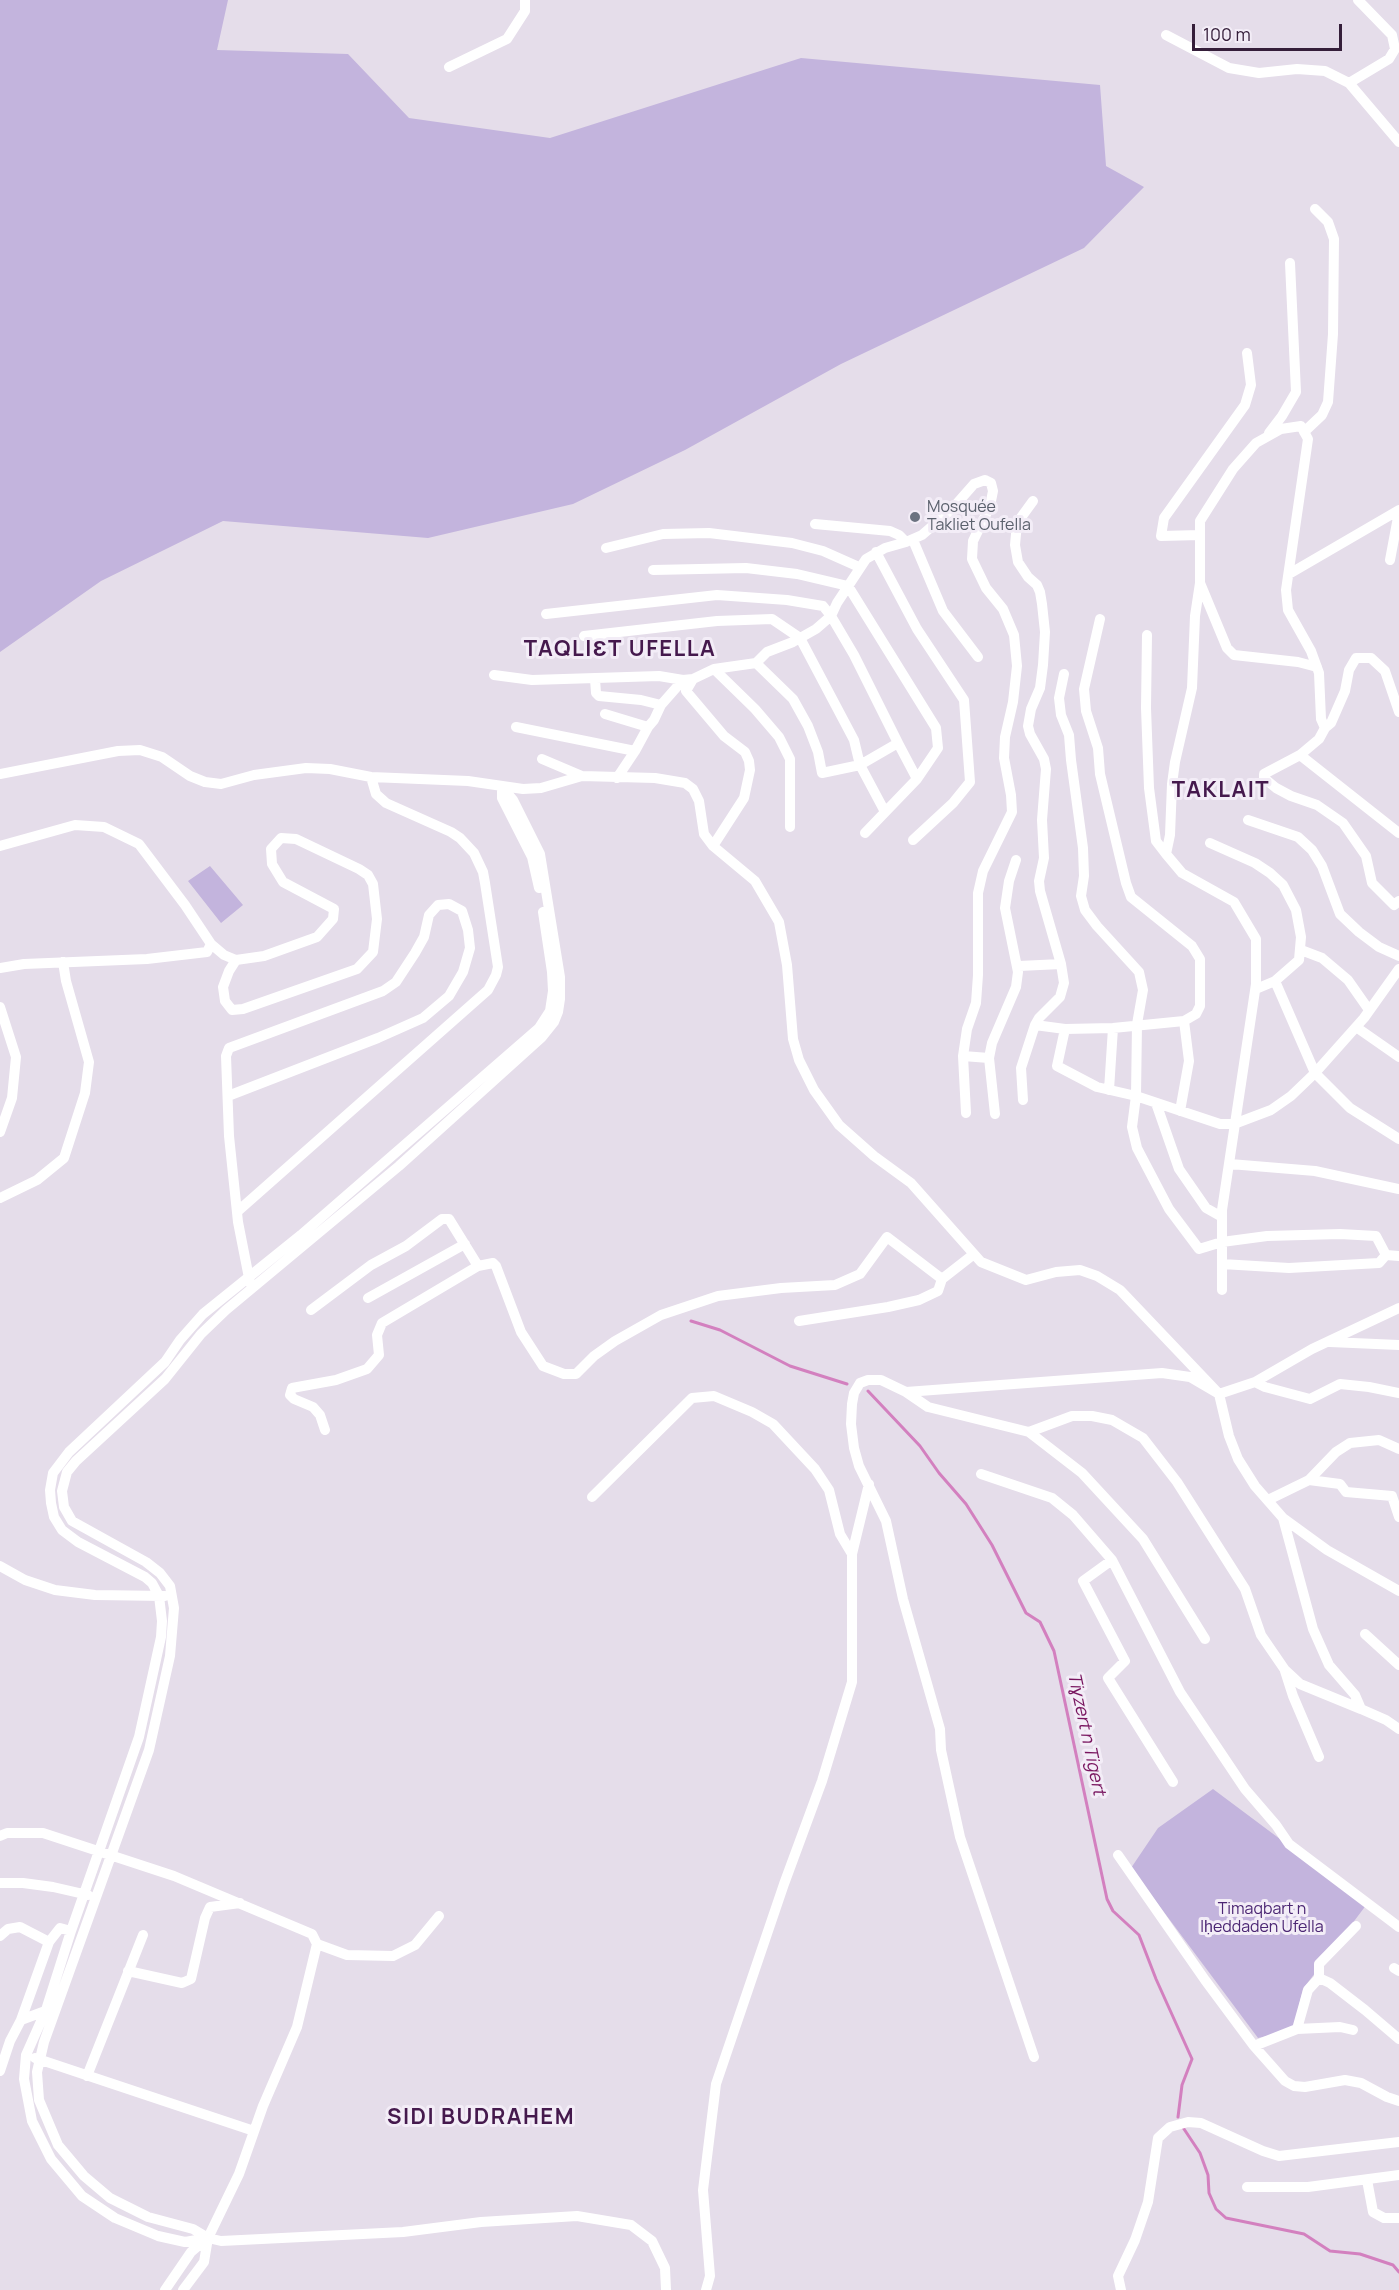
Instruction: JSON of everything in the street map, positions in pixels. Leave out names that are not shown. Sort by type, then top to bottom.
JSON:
[{"type":"street","points":[[449,67],[507,39],[525,11],[525,0]]},
{"type":"street","points":[[1349,83],[1389,59],[1395,49],[1392,35],[1358,0]]},
{"type":"street","points":[[1166,35],[1229,68],[1259,73],[1297,69],[1325,71],[1349,83],[1399,142]]},
{"type":"street","points":[[1304,432],[1322,415],[1329,402],[1333,334],[1334,239],[1328,222],[1315,209]]},
{"type":"street","points":[[1265,438],[1282,416],[1296,392],[1290,263]]},
{"type":"street","points":[[1200,535],[1161,536],[1164,518],[1245,405],[1251,385],[1247,354]]},
{"type":"street","points":[[1166,854],[1170,835],[1175,762],[1192,688],[1195,616],[1200,583],[1200,522],[1233,469],[1256,443],[1281,429],[1301,426],[1308,439],[1286,590],[1288,610],[1319,673],[1319,704],[1325,728]]},
{"type":"street","points":[[617,778],[661,705],[687,683],[714,669],[756,663],[767,651],[800,638],[831,616],[859,567],[876,552],[909,541],[930,529],[975,484],[985,480],[991,483],[993,491],[990,506],[973,541],[972,559],[986,588],[1003,609],[1014,635],[1017,666],[1013,702],[1005,737],[1004,758],[1012,812],[983,871],[978,893],[977,994],[967,1029],[963,1056],[966,1113]]},
{"type":"street","points":[[1023,1100],[1021,1068],[1035,1025],[1060,997],[1064,983],[1039,880],[1044,858],[1042,820],[1046,769],[1044,759],[1028,726],[1031,709],[1040,688],[1043,665],[1045,632],[1042,604],[1036,585],[1018,562],[1015,545],[1017,523],[1034,501]]},
{"type":"street","points":[[1289,574],[1399,511]]},
{"type":"street","points":[[1390,560],[1399,511]]},
{"type":"street","points":[[815,524],[890,531],[909,541],[943,611],[978,657]]},
{"type":"street","points":[[606,548],[663,534],[709,533],[792,543],[823,550],[859,567]]},
{"type":"street","points":[[876,552],[917,629],[964,700],[970,782],[953,803],[913,840]]},
{"type":"street","points":[[653,570],[746,568],[797,574],[848,586],[936,728],[938,748],[917,779],[884,810],[865,833]]},
{"type":"street","points":[[1200,583],[1227,648],[1234,656],[1298,662],[1317,667]]},
{"type":"street","points":[[546,614],[717,595],[787,600],[823,606],[870,684],[917,779]]},
{"type":"street","points":[[584,636],[717,621],[772,619],[800,638],[854,740],[861,765],[884,810]]},
{"type":"street","points":[[1035,1025],[1065,1029],[1113,1028],[1184,1021],[1196,1014],[1200,1006],[1200,959],[1192,946],[1131,897],[1100,774],[1098,748],[1086,711],[1084,689],[1100,619]]},
{"type":"street","points":[[1147,635],[1146,708],[1149,788],[1156,841],[1182,873],[1234,902],[1256,939],[1256,989],[1234,1124],[1222,1217],[1222,1290]]},
{"type":"street","points":[[1399,712],[1385,671],[1371,658],[1356,658],[1349,670],[1338,711],[1319,739],[1300,755],[1264,774],[1264,778],[1283,792],[1317,805],[1342,823],[1366,856],[1372,883],[1394,905],[1399,902]]},
{"type":"street","points":[[756,663],[793,699],[808,726],[818,752],[822,773],[861,765],[898,743]]},
{"type":"street","points":[[714,669],[755,709],[779,737],[790,759],[790,827]]},
{"type":"street","points":[[1064,674],[1059,698],[1061,715],[1069,735],[1083,848],[1084,876],[1081,896],[1085,910],[1097,926],[1139,972],[1143,990],[1137,1024],[1136,1096],[1132,1127],[1137,1148],[1169,1209],[1199,1249],[1222,1242],[1267,1236],[1319,1234],[1376,1236],[1386,1255]]},
{"type":"street","points":[[495,675],[532,680],[659,676],[687,683],[724,736],[746,753],[749,761],[750,770],[744,798],[713,846]]},
{"type":"street","points":[[595,679],[596,693],[599,696],[641,700],[661,705]]},
{"type":"street","points":[[605,714],[648,727]]},
{"type":"street","points":[[516,728],[635,750]]},
{"type":"street","points":[[0,774],[118,751],[140,750],[162,757],[190,776],[205,782],[221,784],[254,775],[306,768],[330,769],[371,777],[468,781],[502,787],[541,789],[582,776]]},
{"type":"street","points":[[1300,755],[1399,833]]},
{"type":"street","points":[[542,759],[582,776],[655,778],[685,783],[693,789],[699,801],[704,834],[713,846],[755,881],[779,922],[788,965],[793,1039],[799,1060],[814,1090],[839,1125],[874,1156],[911,1183],[981,1262],[1026,1280],[1056,1272],[1080,1270],[1097,1276],[1120,1290],[1219,1394],[1229,1436],[1238,1459],[1282,1518],[1327,1550],[1399,1591]]},
{"type":"street","points":[[238,1211],[488,990],[496,975],[498,967],[483,872],[474,854],[451,832],[386,803],[376,794],[371,777]]},
{"type":"street","points":[[502,787],[513,800],[540,855],[559,968],[560,999],[554,1022],[542,1037],[399,1166],[250,1283],[204,1314],[180,1340],[165,1362],[69,1452],[53,1473],[50,1490],[51,1503],[54,1517],[62,1530],[78,1542],[145,1577],[152,1583],[159,1596],[162,1621],[139,1737],[105,1853],[96,1898],[44,2042],[37,2072],[39,2100],[58,2145],[84,2176],[110,2198],[148,2217],[193,2229],[208,2238],[221,2241],[403,2232],[481,2222],[577,2216],[630,2225],[652,2241],[665,2268],[666,2290]]},
{"type":"street","points":[[1248,820],[1298,837],[1312,849],[1322,866],[1340,914],[1380,947],[1399,956]]},
{"type":"street","points":[[0,846],[75,825],[104,827],[139,844],[185,904],[211,944],[224,955],[236,960],[264,957],[318,937],[333,919],[334,909],[284,882],[272,864],[271,849],[281,838],[296,839],[368,875],[373,884],[377,919],[373,951],[357,969],[243,1009],[232,1010],[225,1001],[223,987],[229,970],[236,960]]},
{"type":"street","points":[[1210,843],[1255,863],[1270,873],[1283,885],[1296,910],[1301,937],[1299,960],[1275,981],[1256,989]]},
{"type":"street","points":[[995,1114],[988,1058],[1016,987],[1018,966],[1005,908],[1016,860]]},
{"type":"street","points":[[228,1096],[378,1038],[423,1017],[448,996],[463,972],[470,948],[468,930],[462,911],[449,904],[438,905],[429,915],[424,937],[396,982],[383,991],[229,1048],[226,1056],[229,1136],[250,1283]]},
{"type":"street","points":[[0,968],[24,964],[167,957],[207,951],[211,944]]},
{"type":"street","points":[[1301,950],[1322,958],[1348,980],[1369,1010]]},
{"type":"street","points":[[0,1198],[38,1180],[64,1158],[86,1093],[89,1062],[66,981],[63,962]]},
{"type":"street","points":[[1018,966],[1061,964]]},
{"type":"street","points":[[1065,1029],[1057,1066],[1097,1087],[1136,1096],[1220,1124],[1234,1124],[1270,1110],[1291,1096],[1356,1027],[1399,969]]},
{"type":"street","points":[[1275,981],[1315,1073],[1350,1108],[1399,1139]]},
{"type":"street","points":[[0,1007],[16,1058],[12,1098],[0,1132]]},
{"type":"street","points":[[1180,1111],[1189,1061],[1184,1021]]},
{"type":"street","points":[[1356,1027],[1399,1057]]},
{"type":"street","points":[[1109,1090],[1113,1028]]},
{"type":"street","points":[[963,1056],[988,1058]]},
{"type":"street","points":[[1156,1103],[1179,1169],[1206,1208],[1222,1217]]},
{"type":"street","points":[[1230,1164],[1315,1171],[1399,1190]]},
{"type":"street","points":[[312,1310],[371,1265],[406,1246],[442,1219],[450,1219],[478,1266]]},
{"type":"street","points":[[326,1430],[320,1415],[313,1407],[290,1395],[292,1388],[336,1380],[367,1369],[379,1355],[377,1335],[382,1323],[478,1266],[493,1263],[496,1266],[521,1332],[543,1366],[564,1374],[576,1374],[594,1356],[615,1341],[661,1315],[718,1296],[781,1288],[835,1285],[861,1274],[886,1237],[942,1279]]},
{"type":"street","points":[[368,1298],[465,1244]]},
{"type":"street","points":[[799,1321],[919,1300],[938,1291],[942,1279],[974,1254]]},
{"type":"street","points":[[1386,1255],[1399,1256]]},
{"type":"street","points":[[1222,1264],[1289,1268],[1379,1263],[1386,1255]]},
{"type":"street","points":[[208,2238],[185,2242],[158,2236],[115,2218],[82,2196],[51,2159],[32,2121],[24,2079],[26,2055],[46,2010],[84,1894],[105,1853],[149,1750],[170,1656],[174,1608],[170,1587],[160,1573],[147,1562],[72,1521],[64,1507],[62,1491],[67,1472],[165,1379],[201,1334],[250,1283]]},
{"type":"street","points":[[906,1392],[1162,1372],[1190,1377],[1219,1394],[1255,1382],[1327,1342],[1399,1308]]},
{"type":"street","points":[[1327,1342],[1399,1345]]},
{"type":"street","points":[[1034,2057],[960,1837],[941,1749],[940,1729],[903,1599],[886,1521],[859,1466],[854,1448],[851,1424],[854,1393],[860,1383],[880,1380],[906,1392],[928,1407],[1029,1432],[1082,1473],[1143,1539],[1205,1639]]},
{"type":"street","points":[[1255,1382],[1265,1387],[1310,1399],[1340,1384],[1399,1393]]},
{"type":"street","points":[[592,1497],[692,1398],[714,1396],[752,1412],[773,1424],[815,1469],[829,1490],[840,1534],[852,1554]]},
{"type":"street","points":[[1029,1432],[1072,1416],[1092,1416],[1112,1420],[1143,1438],[1177,1482],[1245,1589],[1261,1635],[1285,1670],[1300,1684],[1386,1720],[1399,1729]]},
{"type":"street","points":[[1268,1500],[1309,1480],[1336,1452],[1350,1443],[1379,1440],[1399,1449]]},
{"type":"street","points":[[981,1474],[1052,1498],[1073,1515],[1112,1560],[1180,1692],[1245,1789],[1289,1844],[1399,1927]]},
{"type":"street","points":[[1309,1480],[1340,1484],[1346,1492],[1392,1496],[1399,1516]]},
{"type":"street","points":[[706,2290],[710,2276],[703,2190],[716,2084],[784,1884],[822,1781],[852,1682],[852,1554],[869,1484]]},
{"type":"street","points":[[1282,1518],[1313,1629],[1329,1665],[1354,1695],[1361,1709]]},
{"type":"street","points":[[1112,1560],[1083,1581],[1125,1661],[1108,1678],[1173,1782]]},
{"type":"street","points":[[0,1566],[25,1580],[56,1590],[94,1595],[172,1596]]},
{"type":"street","points":[[1365,1634],[1399,1665]]},
{"type":"street","points":[[1285,1670],[1293,1696],[1319,1757]]},
{"type":"street","points":[[0,1836],[7,1833],[42,1833],[174,1876],[312,1934],[317,1944],[297,2027],[254,2131],[239,2174],[208,2238],[204,2262],[183,2290]]},
{"type":"street","points":[[1118,1856],[1205,1980],[1254,2046],[1285,2081],[1294,2086],[1305,2087],[1329,2081],[1361,2082],[1388,2097],[1399,2100]]},
{"type":"street","points":[[0,1883],[53,1887],[96,1898]]},
{"type":"street","points":[[128,1971],[182,1983],[191,1979],[205,1918],[210,1906],[242,1903]]},
{"type":"street","points":[[317,1944],[347,1955],[393,1956],[415,1945],[439,1916]]},
{"type":"street","points":[[1297,2029],[1308,1990],[1319,1978],[1319,1964],[1356,1926]]},
{"type":"street","points":[[0,1936],[8,1929],[20,1928],[49,1942]]},
{"type":"street","points":[[0,2071],[49,1942],[60,1928],[70,1931]]},
{"type":"street","points":[[87,2076],[143,1935]]},
{"type":"street","points":[[1319,1978],[1339,1990],[1399,2039]]},
{"type":"street","points":[[21,2020],[46,2010],[57,2009]]},
{"type":"street","points":[[1254,2046],[1297,2029],[1340,2027],[1353,2030]]},
{"type":"street","points":[[26,2055],[254,2131]]},
{"type":"street","points":[[1121,2290],[1118,2276],[1135,2240],[1148,2202],[1158,2138],[1170,2127],[1188,2122],[1201,2123],[1263,2151],[1280,2156],[1399,2142]]},
{"type":"street","points":[[1247,2187],[1308,2187],[1399,2175]]},
{"type":"street","points":[[1367,2180],[1373,2212],[1384,2218],[1399,2218]]},
{"type":"street","points":[[165,2290],[191,2252],[208,2238]]},
{"type":"green space","points":[[0,0],[228,0],[217,50],[348,54],[409,118],[550,138],[801,58],[1100,85],[1106,166],[1144,187],[1084,248],[841,364],[685,450],[573,504],[428,538],[223,521],[101,581],[0,652]]},
{"type":"green space","points":[[210,866],[243,905],[221,923],[188,881]]},
{"type":"green space","name":"Timaqbart n Iḥeddaden Ufella","points":[[1213,1789],[1367,1904],[1303,1989],[1293,2030],[1258,2038],[1131,1868],[1158,1828]]},
{"type":"waterway","name":"Tiɣzert n Tigert","points":[[691,1321],[720,1330],[790,1366],[847,1384]]},
{"type":"waterway","name":"Tiɣzert n Tigert","points":[[868,1391],[920,1446],[939,1473],[966,1504],[992,1545],[1026,1613],[1040,1622],[1054,1651],[1107,1899],[1113,1911],[1139,1935],[1192,2059],[1182,2085],[1178,2117]]},
{"type":"waterway","name":"Tiɣzert n Tigert","points":[[1182,2126],[1200,2153],[1208,2175],[1209,2193],[1216,2209],[1226,2218],[1304,2234],[1330,2251],[1360,2254],[1393,2265],[1399,2272]]},
{"type":"place","name":"Mosquée Takliet Oufella","points":[[915,517]]},
{"type":"district","name":"TAQLIƐT UFELLA","points":[[620,650]]},
{"type":"district","name":"TAKLAIT","points":[[1221,791]]},
{"type":"district","name":"SIDI BUDRAHEM","points":[[481,2118]]}]
